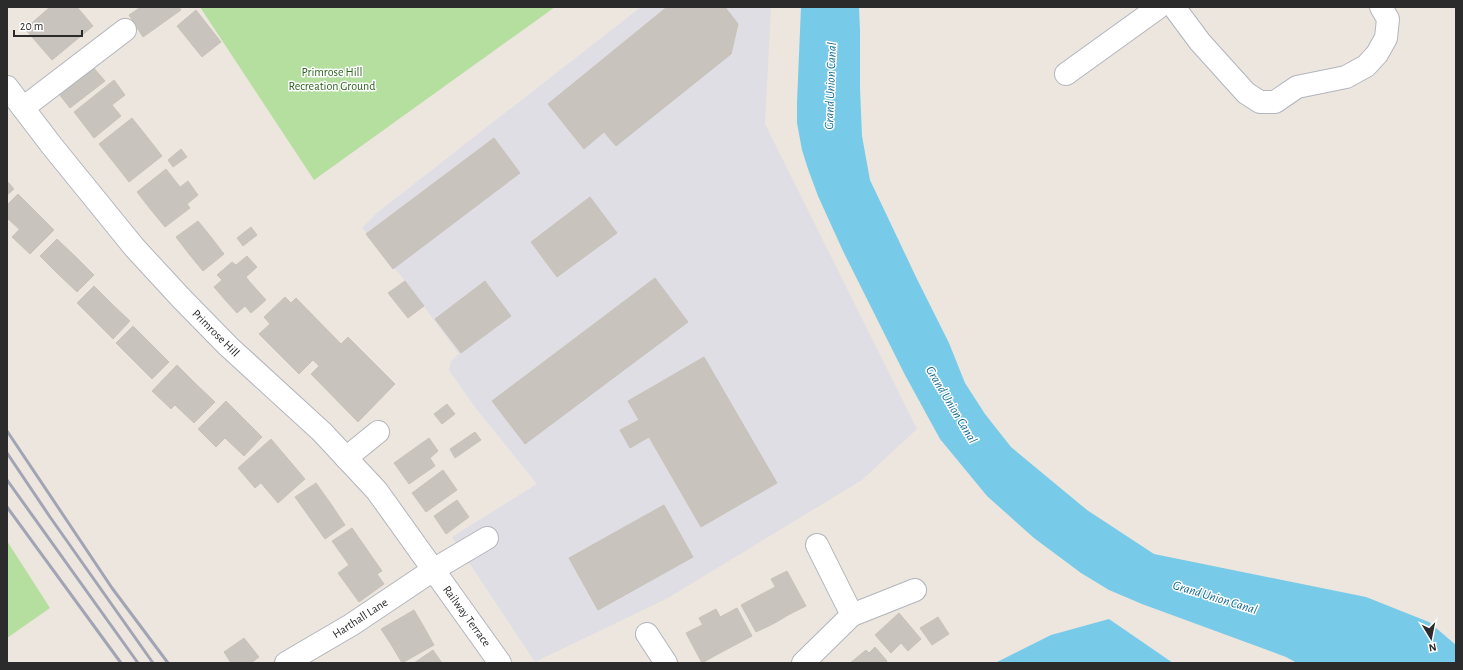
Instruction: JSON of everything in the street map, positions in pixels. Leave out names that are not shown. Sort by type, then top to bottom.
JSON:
[{"type":"street","points":[[1066,74],[1159,7]]},
{"type":"street","points":[[1174,7],[1200,42],[1246,93],[1260,102],[1275,102],[1297,86],[1346,77],[1366,66],[1377,54],[1386,38],[1388,19],[1381,7]]},
{"type":"street","points":[[23,108],[125,30]]},
{"type":"street","name":"Primrose Hill","points":[[7,87],[57,152],[134,247],[228,346],[322,432],[377,491],[433,570]]},
{"type":"street","points":[[346,458],[378,432]]},
{"type":"street","name":"Harthall Lane","points":[[286,663],[351,626],[433,570],[487,538]]},
{"type":"street","points":[[817,545],[852,615]]},
{"type":"street","name":"Railway Terrace","points":[[433,570],[500,663]]},
{"type":"street","points":[[803,663],[852,615],[915,590]]},
{"type":"street","points":[[647,634],[666,663]]},
{"type":"shaded area","points":[[641,7],[771,7],[765,124],[917,429],[862,480],[668,598],[535,662],[452,537],[537,484],[474,406],[449,370],[451,361],[459,354],[402,277],[362,228],[378,212]]},
{"type":"green space","name":"Primrose Hill Recreation Ground","points":[[200,7],[555,7],[314,180]]},
{"type":"green space","points":[[7,541],[50,608],[7,638]]},
{"type":"water","name":"Grand Union Canal","points":[[801,7],[859,7],[862,136],[870,180],[949,343],[965,383],[985,414],[1011,447],[1087,510],[1154,554],[1366,597],[1429,622],[1456,645],[1456,663],[1297,663],[1286,657],[1142,604],[1109,590],[1081,573],[1034,538],[987,496],[940,439],[905,375],[843,251],[818,196],[802,150],[797,123]]},
{"type":"water","points":[[1109,619],[1173,663],[995,663],[1051,635]]},
{"type":"building","points":[[50,7],[77,7],[93,26],[52,60],[25,29]]},
{"type":"building","points":[[141,7],[179,7],[181,10],[143,37],[129,15]]},
{"type":"building","points":[[667,7],[725,7],[738,24],[731,54],[616,146],[604,132],[584,149],[548,104]]},
{"type":"building","points":[[196,10],[221,42],[202,57],[177,26]]},
{"type":"building","points":[[93,67],[105,81],[70,108],[59,94]]},
{"type":"building","points":[[114,80],[125,95],[112,105],[121,116],[94,138],[74,112]]},
{"type":"building","points":[[132,118],[148,138],[115,164],[99,144]]},
{"type":"building","points":[[148,138],[162,156],[129,182],[115,164]]},
{"type":"building","points":[[494,138],[520,173],[393,269],[366,234]]},
{"type":"building","points":[[181,149],[187,157],[173,167],[168,160]]},
{"type":"building","points":[[166,169],[180,187],[151,210],[137,192]]},
{"type":"building","points":[[7,181],[14,189],[7,195]]},
{"type":"building","points":[[188,181],[198,195],[187,204],[190,208],[165,227],[151,210]]},
{"type":"building","points":[[18,194],[36,212],[19,229],[7,218],[7,205]]},
{"type":"building","points":[[590,197],[617,233],[557,277],[531,242]]},
{"type":"building","points":[[36,212],[54,230],[30,254],[12,237]]},
{"type":"building","points":[[198,221],[211,237],[189,254],[176,237]]},
{"type":"building","points":[[251,227],[257,235],[243,246],[237,238]]},
{"type":"building","points":[[211,237],[224,254],[203,271],[189,254]]},
{"type":"building","points":[[57,239],[76,257],[58,274],[40,256]]},
{"type":"building","points":[[247,256],[257,267],[246,277],[249,281],[226,301],[214,287],[222,280],[217,275],[232,262],[236,265]]},
{"type":"building","points":[[76,257],[94,275],[77,292],[58,274]]},
{"type":"building","points":[[655,278],[688,322],[525,444],[492,401]]},
{"type":"building","points":[[249,281],[266,300],[251,313],[245,306],[237,313],[226,301]]},
{"type":"building","points":[[405,281],[424,306],[408,318],[388,293]]},
{"type":"building","points":[[485,281],[511,316],[461,353],[435,319]]},
{"type":"building","points":[[94,286],[112,304],[95,321],[77,303]]},
{"type":"building","points":[[285,297],[291,303],[296,298],[341,344],[348,337],[395,384],[358,422],[311,374],[319,366],[313,360],[299,374],[259,334],[270,324],[264,317]]},
{"type":"building","points":[[112,304],[130,321],[113,339],[95,321]]},
{"type":"building","points":[[133,326],[151,344],[134,361],[116,343]]},
{"type":"building","points":[[151,344],[169,362],[152,379],[134,361]]},
{"type":"building","points":[[704,357],[777,483],[701,527],[649,437],[630,448],[620,430],[639,420],[628,401]]},
{"type":"building","points":[[177,365],[196,384],[171,409],[152,391]]},
{"type":"building","points":[[196,384],[215,402],[194,423],[175,405]]},
{"type":"building","points":[[226,401],[244,419],[216,447],[198,429]]},
{"type":"building","points":[[447,404],[455,414],[442,424],[434,414]]},
{"type":"building","points":[[244,419],[262,437],[244,456],[225,438]]},
{"type":"building","points":[[475,432],[481,440],[455,458],[450,449]]},
{"type":"building","points":[[429,438],[438,451],[430,458],[435,466],[409,484],[394,463]]},
{"type":"building","points":[[271,439],[288,459],[255,488],[238,468]]},
{"type":"building","points":[[288,459],[305,479],[278,503],[261,483]]},
{"type":"building","points":[[443,470],[457,490],[426,512],[412,493]]},
{"type":"building","points":[[316,483],[331,504],[310,518],[295,497]]},
{"type":"building","points":[[457,500],[469,517],[446,534],[434,516]]},
{"type":"building","points":[[331,504],[345,525],[325,539],[310,518]]},
{"type":"building","points":[[664,505],[693,557],[598,610],[569,558]]},
{"type":"building","points":[[352,528],[368,551],[349,565],[332,541]]},
{"type":"building","points":[[368,551],[382,571],[377,574],[384,584],[359,602],[338,573]]},
{"type":"building","points":[[787,571],[806,606],[790,614],[771,579]]},
{"type":"building","points":[[775,587],[790,614],[773,624],[758,596]]},
{"type":"building","points":[[758,596],[773,624],[756,632],[741,605]]},
{"type":"building","points":[[737,608],[752,636],[735,645],[720,617]]},
{"type":"building","points":[[716,609],[735,645],[718,654],[699,618]]},
{"type":"building","points":[[414,610],[424,627],[392,646],[381,629]]},
{"type":"building","points":[[899,613],[921,639],[908,651],[901,643],[891,653],[875,635]]},
{"type":"building","points":[[938,617],[949,634],[932,645],[920,628]]},
{"type":"building","points":[[702,625],[718,654],[702,663],[686,633]]},
{"type":"building","points":[[424,627],[434,645],[402,663],[392,646]]},
{"type":"building","points":[[244,638],[259,657],[251,663],[231,663],[224,652]]},
{"type":"building","points":[[875,647],[887,661],[885,663],[850,663],[866,650],[869,653]]},
{"type":"building","points":[[433,650],[442,663],[414,663]]},
{"type":"railway","points":[[7,431],[112,588],[168,663]]},
{"type":"railway","points":[[7,453],[50,517],[153,663]]},
{"type":"railway","points":[[7,480],[138,663]]},
{"type":"railway","points":[[7,507],[121,663]]}]
